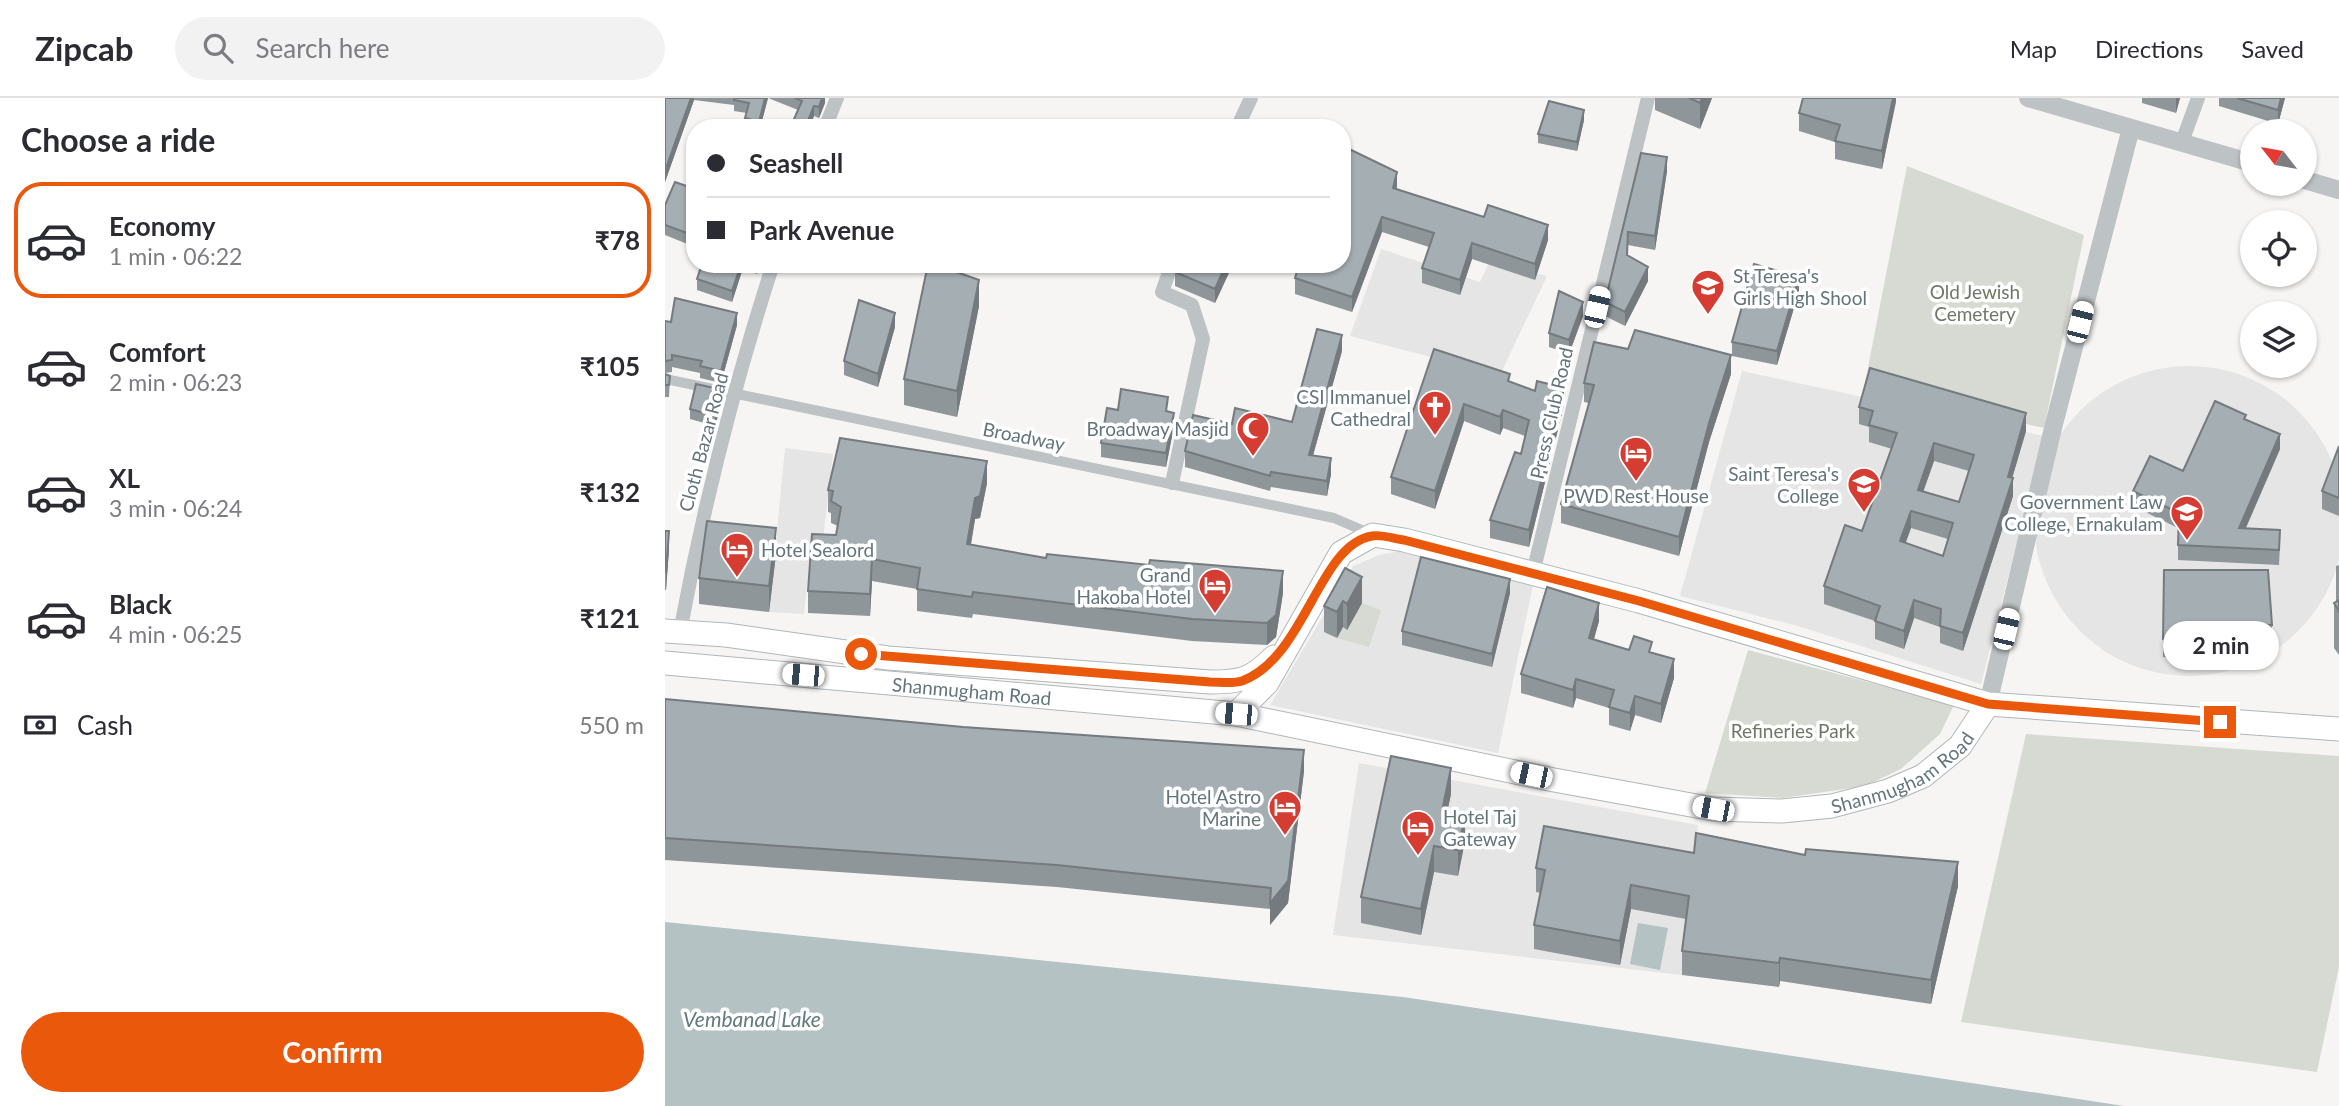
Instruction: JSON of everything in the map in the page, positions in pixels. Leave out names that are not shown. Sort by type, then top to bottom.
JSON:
[{"type":"main road","name":"Shanmugham Road","points":[[665,663],[1236,714],[1554,780],[1713,809],[1782,811],[1832,806],[1888,791],[1923,776],[1960,746],[1988,704],[1665,608],[1404,540],[1373,535]]},
{"type":"main road","points":[[1236,714],[1267,683],[1341,553],[1373,535]]},
{"type":"main road","name":"Shanmugham Road","points":[[672,632],[726,635],[888,658],[1240,682]]},
{"type":"main road","points":[[722,667],[726,635]]},
{"type":"main road","points":[[1236,714],[1240,682],[1259,672],[1289,643]]},
{"type":"main road","points":[[1988,704],[2339,729]]},
{"type":"street","points":[[829,119],[837,98]]},
{"type":"street","points":[[1241,119],[1251,98]]},
{"type":"street","name":"Press Club Road","points":[[1533,573],[1648,98]]},
{"type":"street","points":[[2028,98],[2240,159]]},
{"type":"street","points":[[2182,142],[2198,98]]},
{"type":"street","points":[[1988,704],[2053,428],[2131,128]]},
{"type":"street","points":[[2317,184],[2339,190]]},
{"type":"street","name":"Cloth Bazar Road","points":[[672,632],[735,393],[770,273]]},
{"type":"street","points":[[1169,273],[1162,292],[1192,305],[1203,339],[1173,483]]},
{"type":"street","name":"Broadway","points":[[665,379],[1334,518],[1373,535]]},
{"type":"shaded area","points":[[1381,249],[1480,282],[1489,263],[1547,276],[1500,375],[1350,336]]},
{"type":"shaded area","name":"Government Law College, Ernakulam","points":[[2174,366],[2204,366],[2234,372],[2240,374],[2240,378],[2250,378],[2275,392],[2299,411],[2318,435],[2333,462],[2340,486],[2340,556],[2333,580],[2318,607],[2299,631],[2275,650],[2248,665],[2204,676],[2174,676],[2130,665],[2103,650],[2079,631],[2060,607],[2045,580],[2034,536],[2034,506],[2045,462],[2060,435],[2079,411],[2103,392],[2130,377]]},
{"type":"shaded area","name":"Saint Teresa's College","points":[[1742,371],[2044,436],[1981,684],[1798,626],[1680,596]]},
{"type":"shaded area","points":[[785,448],[833,454],[822,548],[811,549],[804,614],[769,612]]},
{"type":"shaded area","points":[[1401,551],[1533,585],[1498,753],[1270,705],[1353,566],[1379,555]]},
{"type":"shaded area","points":[[1359,763],[1698,825],[1682,975],[1333,935]]},
{"type":"green space","name":"Old Jewish Cemetery","points":[[1907,166],[2084,235],[2044,428],[1864,388]]},
{"type":"green space","points":[[1362,603],[1381,610],[1369,647],[1337,638],[1343,627],[1347,629]]},
{"type":"green space","name":"Refineries Park","points":[[1748,650],[1954,705],[1940,734],[1901,769],[1865,786],[1783,798],[1705,793]]},
{"type":"green space","points":[[2026,734],[2339,756],[2339,967],[2317,1072],[1961,1022]]},
{"type":"water","name":"Vembanad Lake","points":[[665,922],[1403,997],[2124,1106],[665,1106]]},
{"type":"water","points":[[1638,923],[1668,928],[1660,970],[1630,964]]},
{"type":"building","points":[[665,98],[691,98],[665,171]]},
{"type":"building","points":[[765,98],[760,119],[745,118],[749,103],[734,100]]},
{"type":"building","points":[[795,98],[822,98],[819,107],[814,106],[809,119],[794,119],[802,101]]},
{"type":"building","points":[[1689,98],[1702,98],[1700,103]]},
{"type":"building","points":[[1803,98],[1893,98],[1882,151],[1835,141],[1840,125],[1799,113]]},
{"type":"building","points":[[2237,98],[2281,98],[2278,110]]},
{"type":"building","points":[[1549,101],[1584,110],[1577,142],[1538,134]]},
{"type":"building","points":[[1351,150],[1397,172],[1393,188],[1484,217],[1488,205],[1548,225],[1535,264],[1472,243],[1460,280],[1422,268],[1434,233],[1382,217],[1352,297],[1295,278],[1296,273],[1351,273]]},
{"type":"building","points":[[1641,153],[1667,157],[1655,236],[1628,232],[1627,255],[1648,267],[1625,312],[1605,302]]},
{"type":"building","points":[[675,182],[686,186],[686,233],[665,225],[665,205]]},
{"type":"building","points":[[1754,264],[1799,277],[1777,351],[1732,342]]},
{"type":"building","points":[[699,273],[738,273],[732,291],[697,279]]},
{"type":"building","points":[[926,273],[959,273],[979,280],[957,391],[904,379]]},
{"type":"building","points":[[1177,273],[1222,273],[1215,289]]},
{"type":"building","points":[[1559,291],[1583,302],[1569,340],[1549,333]]},
{"type":"building","points":[[675,298],[737,313],[721,371],[700,366],[702,361],[672,355],[672,360],[665,361],[665,321],[671,322]]},
{"type":"building","points":[[859,300],[895,313],[878,374],[844,361]]},
{"type":"building","points":[[1317,329],[1342,335],[1309,455],[1331,458],[1327,481],[1271,472],[1270,476],[1185,451],[1193,415],[1232,424],[1235,408],[1292,422]]},
{"type":"building","points":[[1635,330],[1731,355],[1709,423],[1679,537],[1561,504],[1594,385],[1584,383],[1594,342],[1628,349]]},
{"type":"building","points":[[1434,349],[1510,374],[1508,381],[1535,391],[1537,381],[1564,388],[1529,530],[1490,520],[1515,452],[1521,454],[1529,420],[1503,410],[1500,417],[1464,404],[1435,491],[1391,477]]},
{"type":"building","points":[[1870,368],[2026,413],[2008,477],[2013,478],[1963,633],[1940,626],[1941,609],[1914,600],[1904,631],[1875,621],[1880,606],[1824,586],[1845,525],[1862,531],[1897,433],[1869,425],[1873,411],[1859,407]],"holes":[[[1934,443],[1974,455],[1959,502],[1918,490]],[[1911,511],[1953,523],[1943,556],[1900,541]]]},
{"type":"building","points":[[665,374],[670,376],[669,385],[665,385]]},
{"type":"building","points":[[696,384],[723,390],[715,416],[690,409]]},
{"type":"building","points":[[1121,389],[1168,397],[1166,411],[1174,413],[1166,453],[1101,443],[1107,408],[1118,410]]},
{"type":"building","points":[[2215,401],[2246,415],[2244,419],[2280,434],[2239,528],[2280,530],[2279,550],[2178,545],[2179,513],[2133,491],[2150,456],[2183,471]]},
{"type":"building","points":[[840,438],[987,461],[980,496],[975,498],[967,544],[1046,558],[1047,554],[1149,565],[1150,560],[1283,571],[1276,615],[1267,623],[1192,619],[973,592],[972,597],[917,589],[920,568],[872,559],[870,594],[808,591],[812,534],[836,535],[841,507],[831,501],[833,491],[828,490]]},
{"type":"building","points":[[2339,446],[2339,498],[2322,491]]},
{"type":"building","points":[[707,521],[776,528],[769,586],[699,578]]},
{"type":"building","points":[[665,531],[669,531],[666,572],[665,572]]},
{"type":"building","points":[[1421,557],[1510,579],[1492,654],[1402,631]]},
{"type":"building","points":[[1345,568],[1362,577],[1347,604],[1343,601],[1337,612],[1324,606]]},
{"type":"building","points":[[2164,570],[2268,570],[2272,625],[2208,624],[2205,641],[2163,639]]},
{"type":"building","points":[[1547,587],[1599,603],[1589,638],[1629,650],[1634,636],[1652,642],[1649,652],[1674,659],[1661,704],[1635,696],[1630,713],[1609,707],[1614,690],[1576,679],[1573,690],[1521,674]]},
{"type":"building","points":[[665,699],[963,727],[1304,750],[1288,881],[1270,903],[1271,888],[1057,865],[665,838]]},
{"type":"building","name":"Hotel Taj Gateway","points":[[1391,756],[1451,768],[1442,811],[1465,816],[1458,850],[1434,846],[1421,909],[1361,897]]},
{"type":"building","points":[[1544,826],[1694,853],[1696,833],[1805,855],[1806,849],[1958,862],[1931,980],[1780,958],[1779,963],[1682,951],[1689,896],[1631,885],[1620,941],[1534,925],[1545,870],[1536,868]]},
{"type":"place","name":"St Teresa's Girls High Shool","points":[[1708,316]]},
{"type":"place","name":"CSI Immanuel Cathedral","points":[[1435,437]]},
{"type":"place","name":"Broadway Masjid","points":[[1253,458]]},
{"type":"place","name":"PWD Rest House","points":[[1636,483]]},
{"type":"place","name":"Saint Teresa's College","points":[[1864,514]]},
{"type":"place","name":"Government Law College, Ernakulam","points":[[2187,542]]},
{"type":"place","name":"Hotel Sealord","points":[[737,579]]},
{"type":"place","name":"Grand Hakoba Hotel","points":[[1215,615]]},
{"type":"place","name":"Hotel Astro Marine","points":[[1285,837]]},
{"type":"place","name":"Hotel Taj Gateway","points":[[1418,857]]},
{"type":"route","points":[[861,654],[1210,682],[1240,682],[1259,672],[1289,643],[1341,553],[1356,542],[1373,535],[1404,540],[1639,601],[1988,704],[2220,722]]}]
